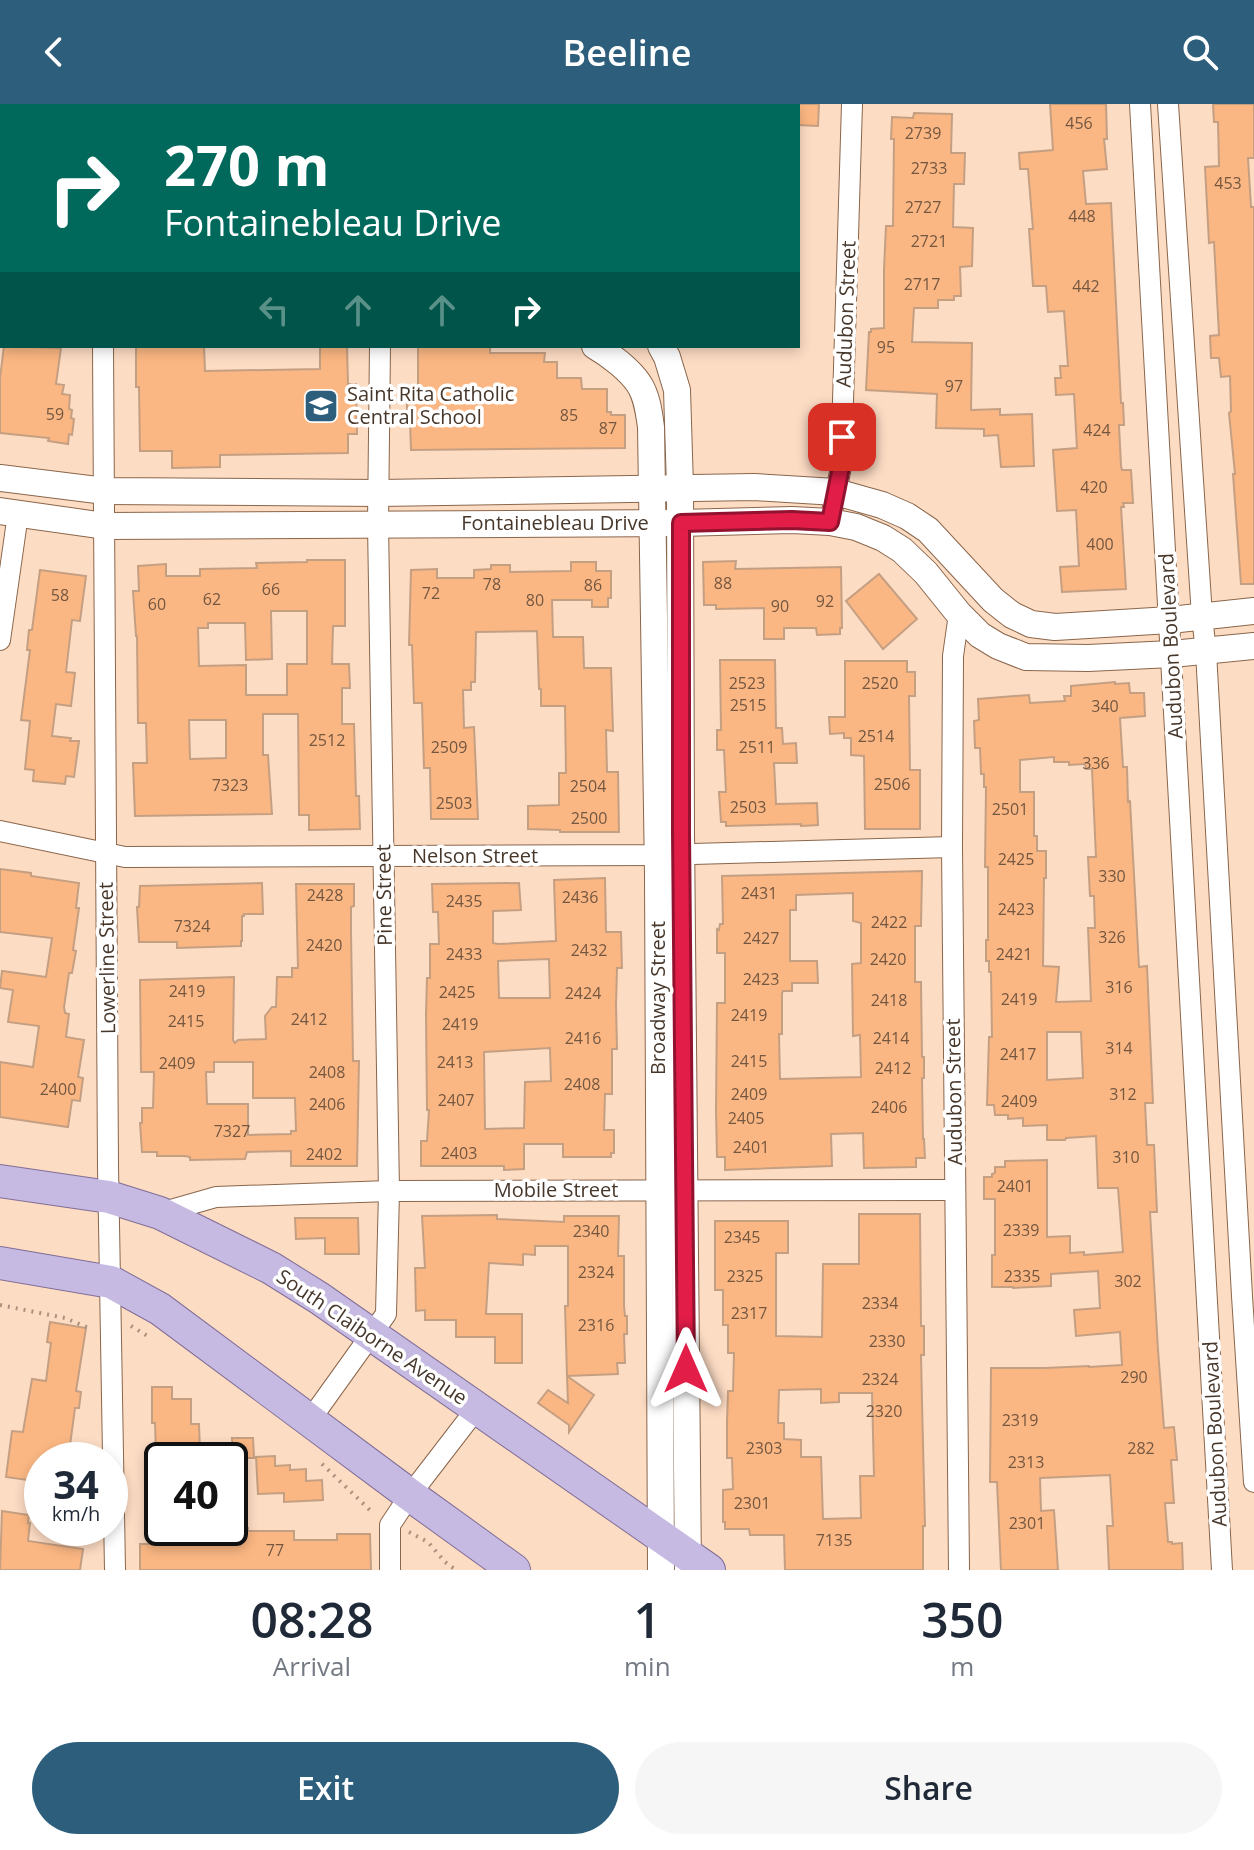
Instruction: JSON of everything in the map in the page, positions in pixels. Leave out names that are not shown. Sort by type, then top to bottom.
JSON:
[{"type":"main road","name":"South Claiborne Avenue","points":[[0,1181],[109,1197],[160,1213],[271,1268],[319,1298],[660,1536],[686,1566]]},
{"type":"main road","points":[[0,1263],[111,1282],[160,1309],[514,1570]]},
{"type":"street","name":"Audubon Street","points":[[830,522],[841,467],[852,104]]},
{"type":"street","name":"Audubon Boulevard","points":[[1140,104],[1222,1570]]},
{"type":"street","name":"Audubon Boulevard","points":[[1168,104],[1206,652],[1254,1482]]},
{"type":"street","points":[[1152,314],[1181,311]]},
{"type":"street","name":"Lowerline Street","points":[[103,348],[115,1570]]},
{"type":"street","name":"Pine Street","points":[[310,1420],[386,1314],[389,1191],[378,524],[380,348]]},
{"type":"street","name":"Broadway Street","points":[[598,348],[639,383],[651,427],[652,523],[669,854],[672,1190],[686,1566]]},
{"type":"street","name":"Broadway Street","points":[[667,350],[677,390],[681,523],[669,854]]},
{"type":"street","name":"Fontainebleau Drive","points":[[0,478],[105,491],[379,493],[754,487],[836,492],[882,505],[928,530],[993,600],[1012,615],[1031,624],[1055,627],[1254,611]]},
{"type":"street","name":"Fontainebleau Drive","points":[[9,513],[105,526],[830,522],[856,527],[902,550],[980,635],[1026,657],[1172,654],[1254,646]]},
{"type":"street","points":[[0,640],[9,513]]},
{"type":"street","name":"Audubon Street","points":[[959,614],[953,656],[952,847],[959,1570]]},
{"type":"street","name":"Nelson Street","points":[[0,831],[125,857],[669,854],[952,847]]},
{"type":"street","points":[[1190,979],[1224,975]]},
{"type":"street","name":"Broadway Street","points":[[660,1536],[672,1190]]},
{"type":"street","name":"Mobile Street","points":[[160,1213],[216,1197],[389,1191],[955,1190]]},
{"type":"street","points":[[1207,1297],[1242,1296]]},
{"type":"street","points":[[390,1570],[390,1525],[477,1408]]},
{"type":"path","points":[[0,1305],[65,1318],[92,1329],[129,1325],[155,1340]]},
{"type":"path","points":[[319,1461],[371,1512]]},
{"type":"path","points":[[405,1530],[428,1542],[456,1570]]},
{"type":"building","points":[[800,104],[819,104],[818,126],[800,125]]},
{"type":"building","points":[[1050,104],[1106,104],[1107,139],[1104,139],[1107,169],[1083,171],[1086,204],[1111,203],[1124,425],[1119,425],[1121,466],[1122,470],[1131,470],[1133,503],[1123,503],[1124,507],[1121,507],[1126,589],[1062,592],[1060,567],[1079,566],[1076,510],[1057,511],[1053,450],[1077,448],[1074,394],[1056,395],[1055,378],[1061,378],[1060,366],[1068,366],[1064,311],[1048,312],[1046,286],[1033,286],[1029,229],[1033,229],[1028,169],[1020,169],[1019,153],[1053,150]]},
{"type":"building","points":[[1213,104],[1254,104],[1254,158],[1248,158],[1251,207],[1254,207],[1254,584],[1241,584],[1229,413],[1230,376],[1221,377],[1219,358],[1211,358],[1210,336],[1219,335],[1214,242],[1209,243],[1205,167],[1219,166],[1218,122],[1214,122]]},
{"type":"building","points":[[914,113],[952,114],[951,153],[965,153],[964,184],[954,184],[953,227],[973,228],[972,266],[960,267],[961,296],[954,296],[954,300],[938,300],[938,308],[914,308],[912,342],[972,343],[971,410],[1000,409],[1000,415],[1032,414],[1034,466],[1001,467],[998,435],[984,436],[984,429],[936,428],[937,394],[866,390],[869,332],[884,328],[886,226],[893,226],[892,117],[913,118]]},
{"type":"building","points":[[4,348],[61,348],[56,384],[64,385],[62,394],[70,395],[69,409],[74,419],[68,444],[48,441],[49,438],[0,433],[0,378]]},
{"type":"building","points":[[136,348],[204,348],[205,371],[320,369],[320,348],[347,348],[348,384],[356,384],[357,434],[348,434],[348,453],[220,455],[220,467],[172,468],[172,451],[140,451],[139,387],[136,387]]},
{"type":"building","points":[[418,348],[490,348],[490,353],[545,353],[544,362],[557,362],[557,378],[581,378],[582,389],[607,389],[607,412],[625,415],[625,448],[411,450],[407,398],[410,398],[410,387],[418,387]]},
{"type":"building","points":[[345,560],[345,626],[333,626],[332,664],[349,664],[350,688],[342,688],[342,724],[354,724],[360,829],[309,830],[309,815],[299,815],[298,714],[263,714],[263,755],[268,755],[272,814],[135,816],[133,763],[147,763],[146,723],[138,723],[133,591],[139,591],[138,566],[166,564],[166,576],[200,576],[200,569],[257,568],[256,563]],"holes":[[[271,611],[307,611],[307,664],[287,664],[287,695],[246,695],[246,665],[199,666],[198,628],[208,628],[208,623],[245,623],[246,660],[272,659]],[[189,720],[226,720],[226,758],[190,759]]]},
{"type":"building","points":[[736,561],[735,569],[841,567],[840,634],[817,635],[816,628],[784,628],[784,639],[764,639],[764,608],[716,609],[716,605],[704,605],[703,562]]},
{"type":"building","points":[[571,562],[596,562],[596,571],[611,571],[608,607],[592,607],[592,600],[552,600],[553,637],[583,637],[584,668],[611,668],[613,731],[606,730],[607,772],[618,772],[619,832],[528,829],[528,806],[559,805],[559,773],[566,773],[565,706],[541,706],[537,631],[476,632],[475,682],[471,682],[471,690],[463,690],[464,728],[474,727],[478,819],[431,819],[430,768],[424,768],[422,703],[414,703],[412,645],[409,645],[411,570],[437,569],[437,578],[474,578],[474,570],[491,569],[491,565],[510,565],[510,572],[571,571]]},
{"type":"building","points":[[40,570],[86,576],[80,621],[72,620],[66,672],[75,673],[71,706],[56,704],[52,736],[79,741],[74,777],[66,776],[65,784],[33,781],[34,770],[25,769],[30,721],[21,720],[30,650],[27,650],[29,630],[32,630]]},
{"type":"building","points":[[879,574],[917,619],[883,649],[846,601]]},
{"type":"building","points":[[720,660],[775,660],[776,728],[782,728],[783,744],[796,743],[797,763],[774,763],[776,804],[817,803],[818,825],[726,826],[726,822],[721,822],[719,792],[726,792],[724,750],[717,750],[717,730],[721,730]]},
{"type":"building","points":[[845,661],[907,661],[907,672],[915,672],[915,696],[909,696],[910,770],[920,770],[920,829],[865,829],[864,756],[851,755],[851,738],[844,738],[844,733],[830,734],[829,717],[845,717]]},
{"type":"building","points":[[1129,683],[1130,693],[1144,693],[1145,716],[1120,718],[1123,767],[1127,767],[1130,801],[1139,967],[1147,966],[1153,1103],[1145,1103],[1147,1145],[1154,1145],[1157,1212],[1150,1212],[1158,1350],[1164,1428],[1174,1427],[1177,1460],[1171,1460],[1174,1503],[1165,1503],[1168,1542],[1182,1543],[1183,1570],[1109,1570],[1107,1526],[1113,1526],[1110,1475],[1040,1478],[1041,1511],[1054,1510],[1058,1570],[1001,1570],[997,1482],[990,1482],[991,1368],[1122,1365],[1120,1332],[1076,1336],[1074,1310],[1100,1308],[1098,1271],[1051,1274],[1051,1286],[992,1287],[995,1199],[984,1199],[984,1177],[992,1177],[995,1167],[1005,1167],[1005,1161],[1047,1160],[1047,1237],[1070,1236],[1070,1253],[1123,1252],[1118,1188],[1098,1188],[1096,1136],[1047,1140],[1047,1125],[1023,1126],[1023,1118],[1008,1119],[1008,1115],[995,1115],[994,1105],[987,1105],[989,1037],[992,1037],[991,972],[989,961],[986,961],[986,787],[984,774],[981,774],[980,748],[975,748],[974,721],[979,720],[978,699],[1029,695],[1030,703],[1065,701],[1064,696],[1071,696],[1071,686]],"holes":[[[1054,757],[1054,762],[1085,764],[1086,769],[1092,769],[1096,857],[1088,857],[1095,928],[1088,928],[1091,1001],[1056,1002],[1059,967],[1043,966],[1046,851],[1037,851],[1034,792],[1020,792],[1020,760]],[[1047,1032],[1081,1032],[1083,1078],[1047,1080]]]},
{"type":"building","points":[[0,869],[79,883],[73,950],[76,951],[64,1007],[65,1013],[69,1014],[66,1037],[84,1040],[78,1077],[83,1078],[80,1101],[72,1100],[68,1127],[0,1117],[0,1062],[33,1067],[39,1026],[8,1022],[13,990],[0,988],[2,971],[46,977],[52,938],[0,932]]},
{"type":"building","points":[[922,871],[921,926],[915,926],[915,982],[921,982],[925,1158],[916,1158],[916,1167],[864,1168],[863,1133],[831,1134],[832,1166],[725,1170],[725,1157],[717,1157],[716,1111],[717,1003],[725,1003],[725,953],[717,953],[717,929],[723,924],[722,876]],"holes":[[[853,893],[853,921],[861,923],[861,963],[852,964],[853,1036],[860,1035],[861,1077],[780,1079],[782,993],[792,991],[792,983],[818,983],[817,961],[790,961],[790,910],[796,910],[796,895]]]},
{"type":"building","points":[[605,878],[606,932],[621,932],[622,968],[617,968],[617,1049],[612,1049],[612,1094],[605,1094],[604,1130],[614,1130],[614,1153],[611,1157],[563,1157],[563,1144],[524,1144],[524,1169],[504,1170],[504,1166],[421,1166],[421,1141],[427,1141],[429,1110],[427,978],[430,978],[430,944],[439,944],[438,912],[433,912],[432,884],[519,883],[521,910],[493,911],[493,943],[498,944],[556,941],[554,880]],"holes":[[[549,959],[550,998],[499,998],[498,961]],[[550,1048],[551,1081],[525,1082],[524,1128],[485,1129],[484,1052]]]},
{"type":"building","points":[[262,883],[263,914],[242,916],[241,946],[177,948],[177,942],[139,942],[137,907],[140,886]]},
{"type":"building","points":[[296,884],[354,884],[351,931],[353,1061],[359,1061],[357,1166],[291,1166],[291,1151],[247,1152],[245,1159],[190,1160],[185,1156],[157,1156],[157,1152],[142,1152],[142,1108],[153,1108],[154,1072],[141,1072],[140,980],[234,977],[235,1043],[238,1040],[266,1039],[265,1016],[272,1007],[276,1007],[277,977],[292,977],[292,968],[298,968]],"holes":[[[214,1062],[253,1062],[253,1098],[295,1098],[296,1131],[291,1131],[291,1134],[248,1135],[248,1104],[207,1104],[206,1072],[214,1072]]]},
{"type":"building","points":[[859,1214],[920,1214],[921,1326],[924,1326],[924,1355],[921,1355],[925,1526],[923,1570],[785,1570],[784,1535],[750,1535],[749,1529],[725,1529],[723,1522],[723,1490],[733,1489],[732,1458],[727,1458],[727,1422],[728,1391],[733,1391],[734,1353],[728,1353],[728,1325],[723,1325],[723,1290],[715,1290],[715,1221],[788,1221],[788,1253],[776,1253],[776,1336],[822,1337],[823,1264],[859,1264]],"holes":[[[821,1389],[821,1403],[839,1402],[839,1393],[872,1393],[874,1476],[860,1476],[861,1518],[823,1519],[821,1457],[801,1457],[801,1440],[784,1439],[784,1423],[778,1423],[779,1390]]]},
{"type":"building","points":[[497,1215],[497,1219],[564,1222],[564,1216],[619,1216],[618,1256],[624,1256],[627,1334],[624,1334],[625,1363],[617,1363],[618,1374],[567,1376],[565,1306],[568,1306],[568,1246],[535,1246],[535,1255],[523,1254],[523,1265],[489,1263],[486,1314],[522,1314],[522,1363],[495,1363],[495,1337],[456,1337],[456,1320],[425,1320],[425,1310],[416,1311],[415,1268],[425,1268],[422,1216]]},
{"type":"building","points":[[295,1218],[358,1218],[359,1254],[325,1254],[325,1238],[296,1239]]},
{"type":"building","points":[[50,1322],[86,1328],[76,1391],[81,1392],[79,1408],[75,1408],[70,1442],[24,1442],[24,1480],[6,1477],[12,1431],[23,1432],[32,1379],[46,1381],[51,1343],[47,1342]]},
{"type":"building","points":[[567,1376],[594,1395],[569,1432],[569,1425],[538,1403],[548,1390],[568,1403]]},
{"type":"building","points":[[152,1387],[172,1387],[172,1399],[191,1399],[191,1424],[199,1424],[200,1442],[156,1442],[155,1423],[152,1423]]},
{"type":"building","points":[[232,1438],[253,1438],[254,1458],[248,1458],[248,1442],[232,1442]]},
{"type":"building","points":[[275,1456],[275,1466],[290,1465],[290,1470],[306,1469],[306,1481],[322,1480],[323,1500],[284,1502],[284,1493],[258,1494],[256,1457]]},
{"type":"building","points":[[2,1511],[24,1514],[24,1546],[83,1549],[80,1570],[0,1570]]},
{"type":"building","points":[[248,1531],[294,1531],[294,1540],[337,1540],[337,1534],[370,1534],[371,1570],[140,1570],[140,1544],[248,1546]]},
{"type":"place","name":"Saint Rita Catholic Central School","points":[[321,406]]},
{"type":"route","points":[[686,1369],[681,523],[830,522],[841,467],[842,437]]}]
